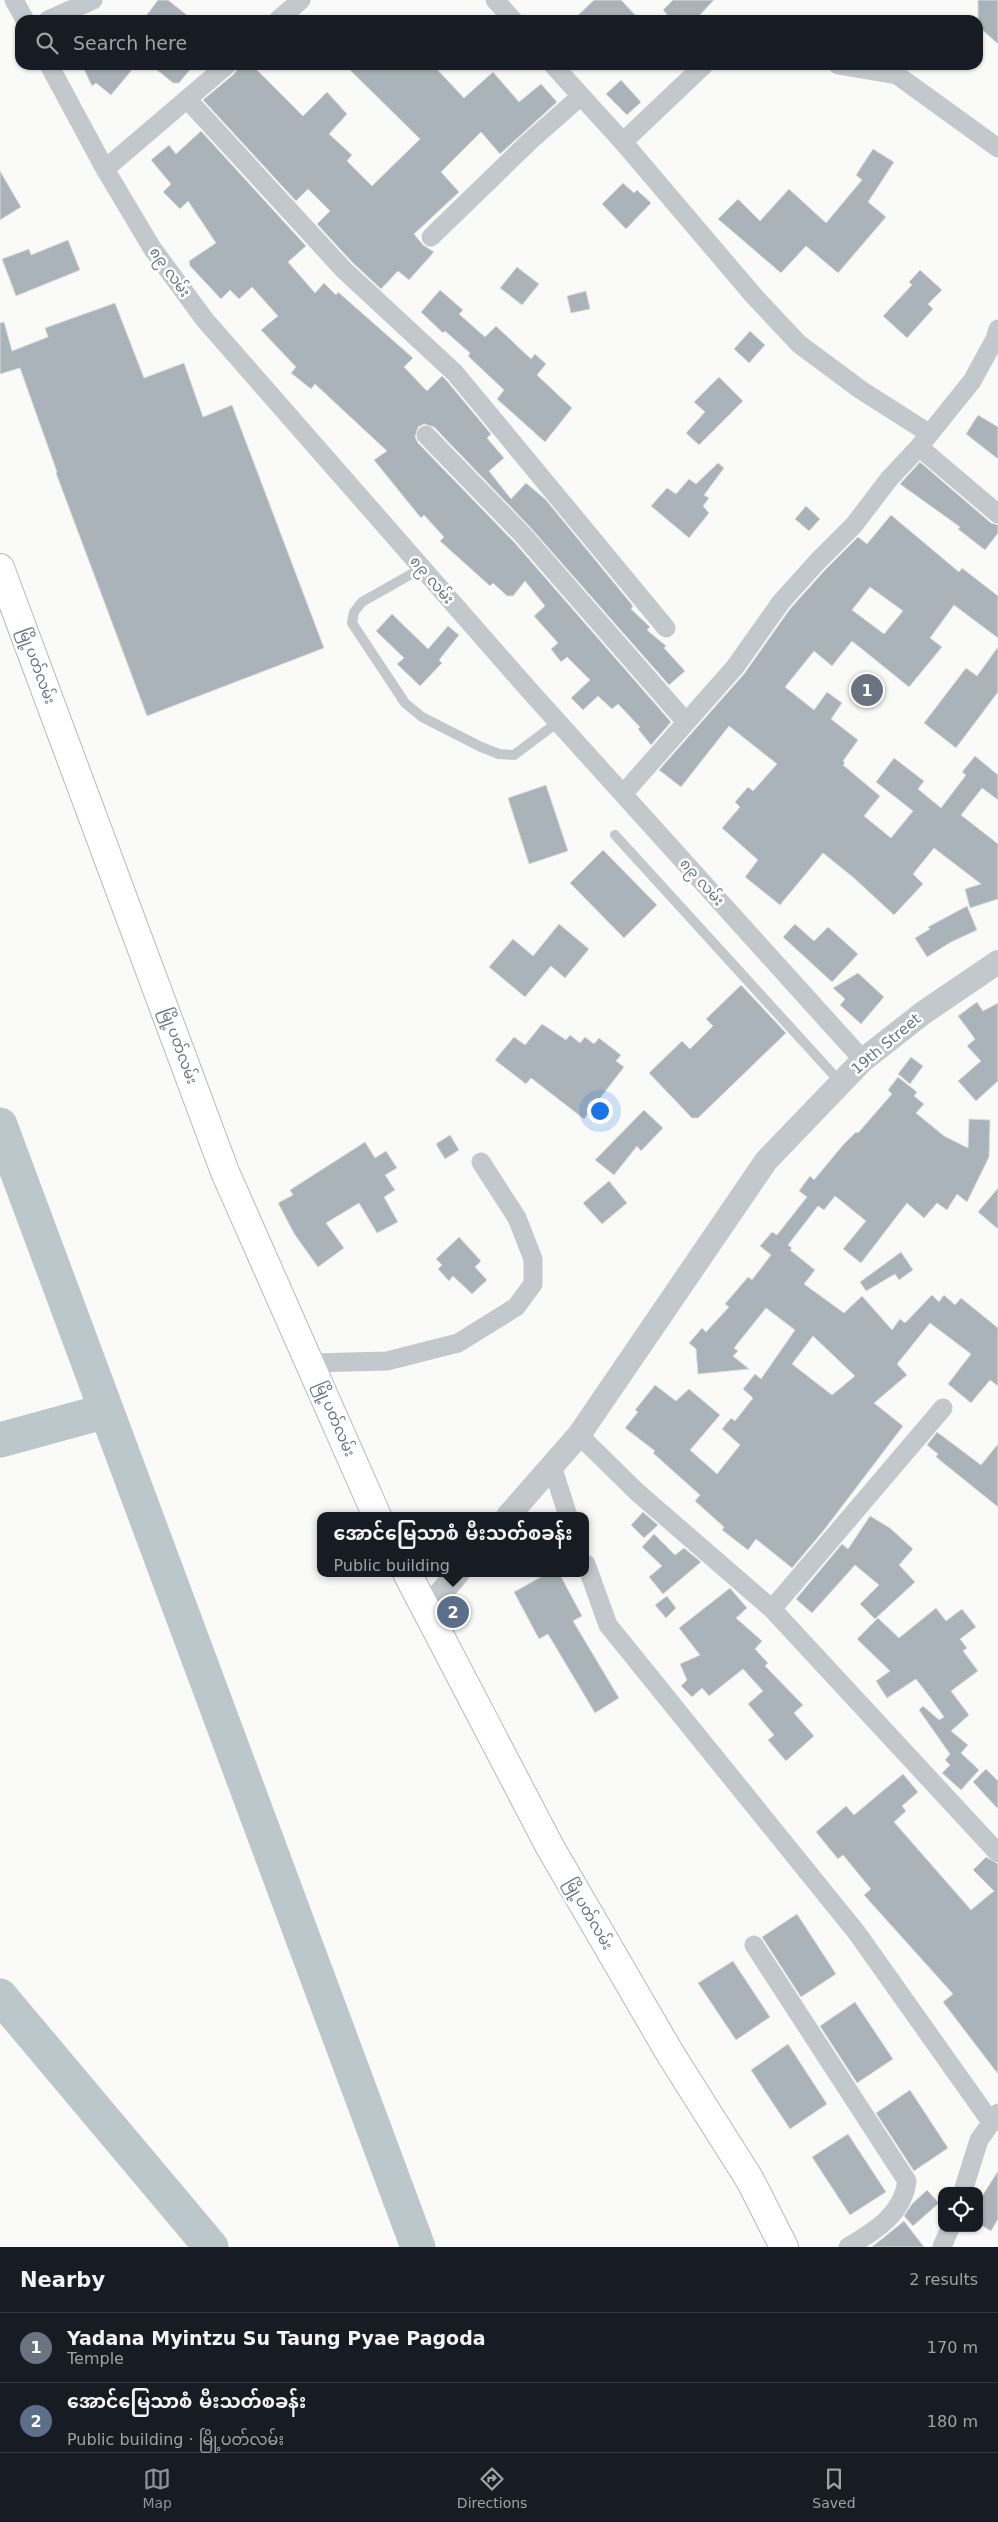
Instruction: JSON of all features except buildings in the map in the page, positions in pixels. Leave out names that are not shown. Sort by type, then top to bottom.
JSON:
[{"type":"main road","name":"မြို့ပတ်လမ်း","points":[[0,568],[226,1172],[312,1363],[375,1512]]},
{"type":"main road","name":"မြို့ပတ်လမ်း","points":[[409,1577],[550,1847],[671,2055],[750,2180],[784,2247]]},
{"type":"street","points":[[14,0],[22,15]]},
{"type":"street","points":[[59,15],[93,0]]},
{"type":"street","points":[[284,15],[301,0]]},
{"type":"street","points":[[495,0],[508,15]]},
{"type":"street","name":"၈၉ လမ်း","points":[[52,70],[105,169],[152,248],[204,320],[558,722],[862,1060]]},
{"type":"street","points":[[105,169],[221,70]]},
{"type":"street","points":[[558,70],[623,142],[754,296],[799,344],[924,440],[998,514]]},
{"type":"street","points":[[623,142],[699,70]]},
{"type":"street","points":[[868,70],[898,75],[998,148]]},
{"type":"street","points":[[431,237],[530,141],[581,96]]},
{"type":"street","points":[[188,99],[344,270],[456,373],[666,628]]},
{"type":"street","points":[[623,794],[735,667],[781,602],[854,525],[889,479],[924,440],[972,381],[995,339],[998,329]]},
{"type":"street","points":[[426,435],[522,534],[686,722]]},
{"type":"street","name":"19th Street","points":[[512,1512],[579,1435],[766,1161],[862,1060],[923,1013],[998,962]]},
{"type":"street","points":[[312,1363],[387,1362],[458,1343],[516,1307],[532,1284],[533,1259],[517,1218],[481,1162]]},
{"type":"street","points":[[772,1609],[943,1408]]},
{"type":"street","points":[[579,1435],[637,1492],[772,1609],[998,1853]]},
{"type":"street","points":[[552,1466],[567,1512]]},
{"type":"street","points":[[589,1572],[608,1625],[857,1933],[995,2117],[979,2140],[964,2187]]},
{"type":"street","points":[[426,1610],[455,1577]]},
{"type":"street","points":[[754,1945],[906,2181],[905,2195],[897,2210],[873,2233],[848,2247]]},
{"type":"street","points":[[942,2247],[948,2232]]},
{"type":"lane","points":[[422,568],[362,602],[354,612],[352,623],[405,704],[422,716],[499,754],[514,755],[558,722]]},
{"type":"lane","points":[[615,835],[841,1083]]},
{"type":"waterway","points":[[0,1125],[418,2247]]},
{"type":"waterway","points":[[0,1440],[106,1411]]},
{"type":"waterway","points":[[0,1996],[211,2247]]},
{"type":"place","name":"Yadana Myintzu Su Taung Pyae Pagoda","points":[[867,690]]},
{"type":"place","name":"အောင်မြေသာစံ မီးသတ်စခန်း","points":[[453,1612]]}]
